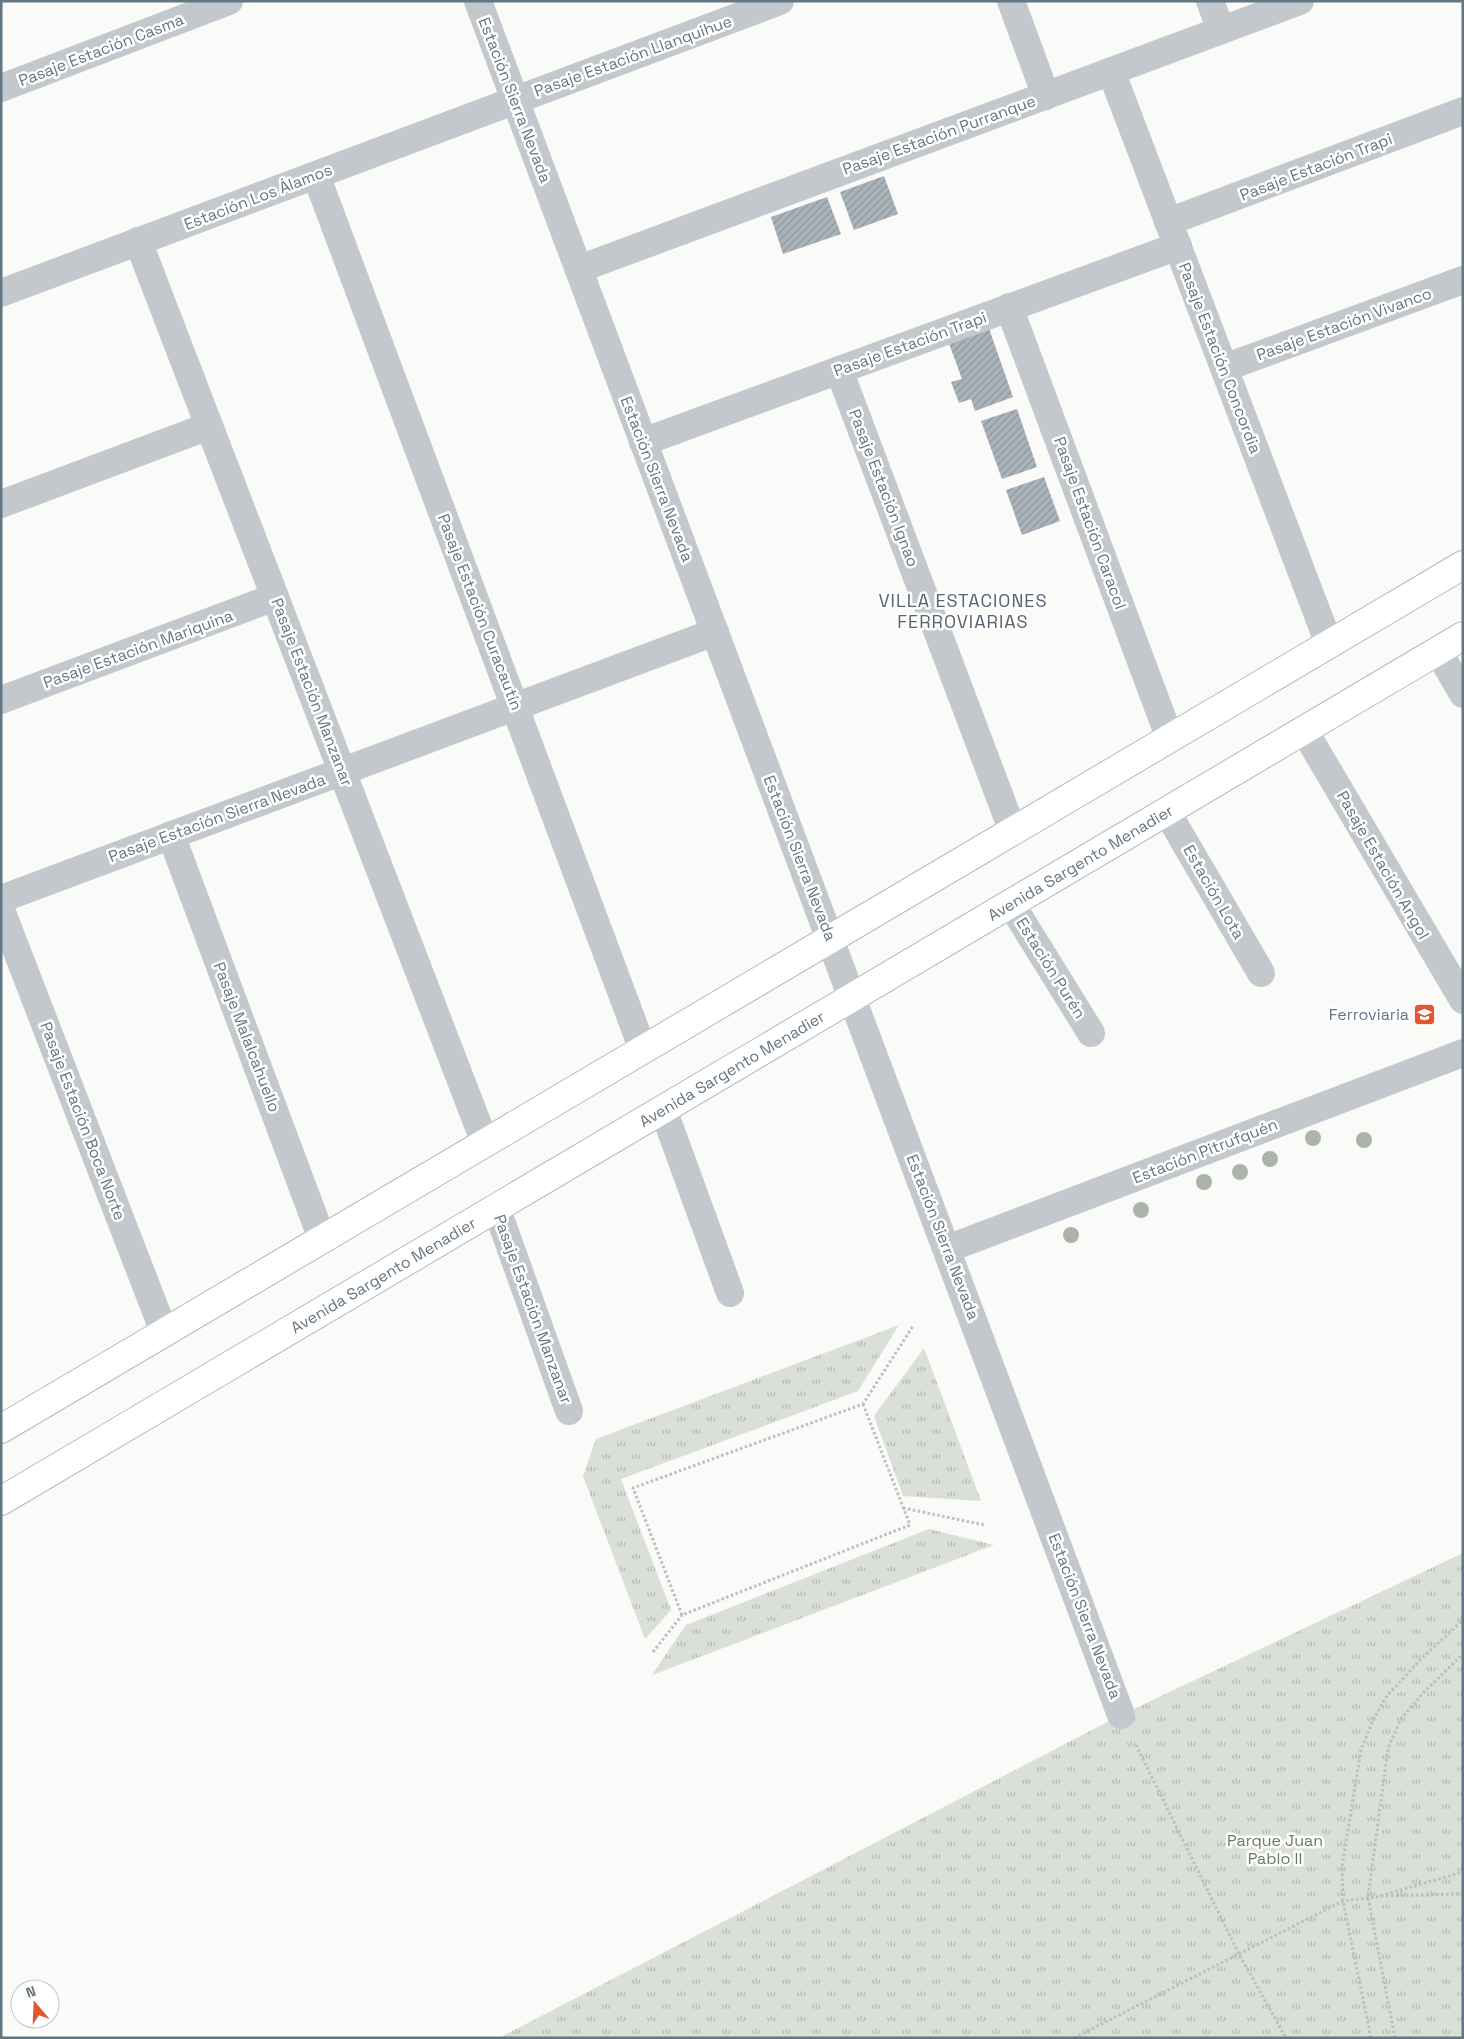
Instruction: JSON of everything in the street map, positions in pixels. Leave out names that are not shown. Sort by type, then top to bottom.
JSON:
[{"type":"street","name":"Pasaje Estación Casma","points":[[1,88],[229,1]]},
{"type":"street","name":"Estación Sierra Nevada","points":[[478,1],[1122,1715]]},
{"type":"street","name":"Pasaje Estación Llanquihue","points":[[515,100],[780,1]]},
{"type":"street","points":[[1011,1],[1046,96]]},
{"type":"street","points":[[1210,1],[1221,30]]},
{"type":"street","name":"Pasaje Estación Purranque","points":[[578,269],[1300,1]]},
{"type":"street","name":"Pasaje Estación Concordia","points":[[1112,71],[1329,644]]},
{"type":"street","name":"Estación Los Álamos","points":[[1,293],[515,100]]},
{"type":"street","name":"Pasaje Estación Trapi","points":[[643,442],[1009,308],[1173,234],[1463,111]]},
{"type":"street","name":"Pasaje Estación Curacautín","points":[[316,175],[643,1050]]},
{"type":"street","name":"Pasaje Estación Manzanar","points":[[138,241],[485,1143]]},
{"type":"street","name":"Pasaje Estación Vivanco","points":[[1224,368],[1463,280]]},
{"type":"street","name":"Pasaje Estación Caracol","points":[[1009,308],[1170,739]]},
{"type":"street","name":"Pasaje Estación Ignao","points":[[839,370],[1013,832]]},
{"type":"street","points":[[1,504],[209,426]]},
{"type":"street","points":[[1,1429],[1463,565]]},
{"type":"street","name":"Pasaje Estación Mariquina","points":[[1,700],[275,597]]},
{"type":"street","name":"Pasaje Estación Sierra Nevada","points":[[1,899],[715,632]]},
{"type":"street","name":"Avenida Sargento Menadier","points":[[1,1501],[1463,636]]},
{"type":"street","points":[[1438,651],[1463,694]]},
{"type":"street","name":"Pasaje Estación Angol","points":[[1304,730],[1463,1000]]},
{"type":"street","name":"Estación Lota","points":[[1167,812],[1261,973]]},
{"type":"street","name":"Pasaje Malalcahuello","points":[[171,835],[322,1239]]},
{"type":"street","name":"Estación Purén","points":[[1012,904],[1091,1033]]},
{"type":"street","name":"Pasaje Estación Boca Norte","points":[[1,910],[164,1332]]},
{"type":"street","name":"Estación Pitrufquén","points":[[947,1249],[1463,1053]]},
{"type":"street","points":[[663,1109],[730,1294]]},
{"type":"street","name":"Pasaje Estación Manzanar","points":[[496,1207],[569,1411]]},
{"type":"path","points":[[682,1615],[633,1488],[863,1404],[913,1326]]},
{"type":"path","points":[[652,1652],[682,1615],[910,1525],[863,1404]]},
{"type":"path","points":[[904,1508],[985,1525]]},
{"type":"path","points":[[1371,2038],[1343,1901],[1342,1867],[1361,1750],[1372,1720],[1387,1696],[1421,1659],[1463,1620]]},
{"type":"path","points":[[1395,2038],[1368,1897],[1388,1748],[1401,1719],[1423,1693],[1463,1654]]},
{"type":"path","points":[[1122,1715],[1239,1954],[1286,2038]]},
{"type":"path","points":[[1376,1896],[1463,1872]]},
{"type":"path","points":[[1074,2038],[1343,1901],[1376,1896],[1463,1894]]},
{"type":"green space","points":[[899,1325],[858,1391],[621,1479],[671,1610],[645,1639],[583,1476],[596,1439]]},
{"type":"green space","points":[[924,1348],[981,1501],[903,1496],[874,1416]]},
{"type":"green space","points":[[929,1529],[994,1545],[652,1675],[686,1625]]},
{"type":"green space","name":"Parque Juan Pablo II","points":[[1463,1553],[1463,2038],[499,2038],[1121,1715]]},
{"type":"building","points":[[884,176],[898,214],[854,230],[840,192]]},
{"type":"building","points":[[827,197],[841,234],[783,254],[771,217]]},
{"type":"building","points":[[987,323],[1013,397],[975,411],[971,399],[959,403],[951,382],[962,379],[947,338]]},
{"type":"building","points":[[1017,409],[1037,467],[1002,479],[981,421]]},
{"type":"building","points":[[1044,477],[1060,521],[1022,535],[1006,490]]},
{"type":"place","name":"Ferroviaria","points":[[1425,1014]]},
{"type":"district","name":"VILLA ESTACIONES FERROVIARIAS","points":[[963,610]]}]
